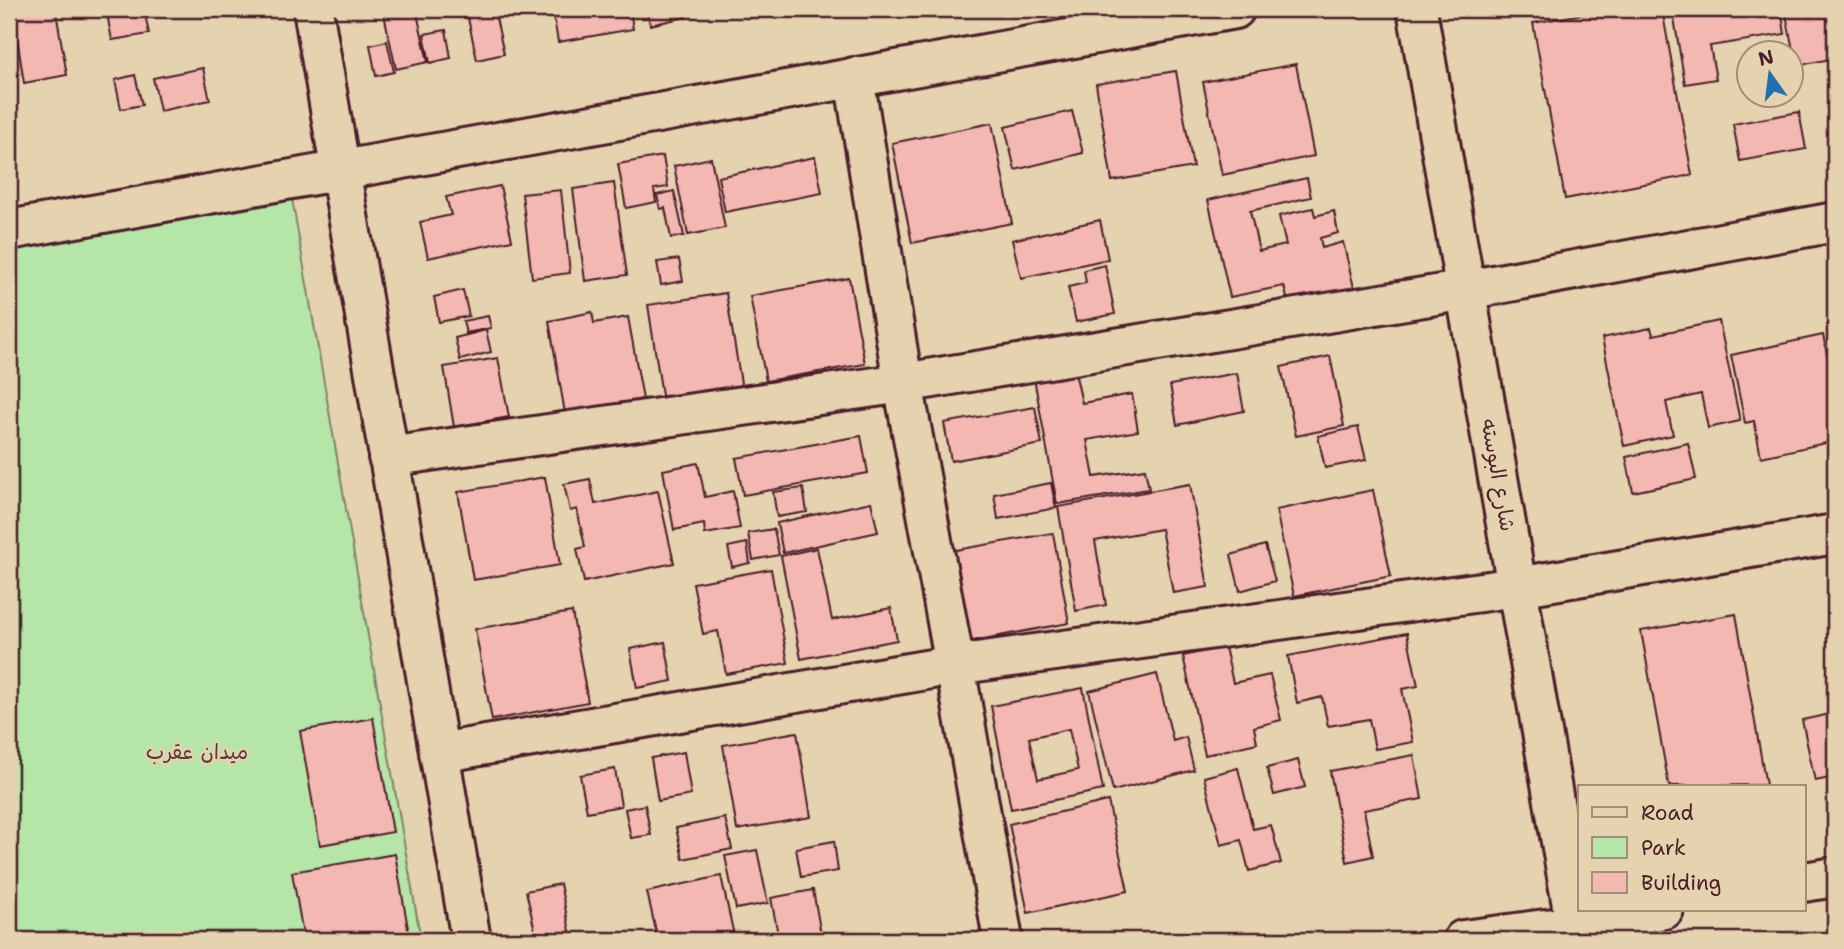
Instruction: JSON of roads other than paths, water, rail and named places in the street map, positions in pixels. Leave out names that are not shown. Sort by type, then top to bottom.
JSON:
[{"type":"street","points":[[313,9],[471,940]]},
{"type":"street","points":[[9,230],[1235,9]]},
{"type":"street","name":"شارع البوسته","points":[[1417,9],[1577,933]]},
{"type":"street","points":[[854,77],[903,383],[1003,940]]},
{"type":"street","points":[[388,457],[903,383],[1466,290],[1835,222]]},
{"type":"street","points":[[439,753],[955,665],[1517,587],[1835,534]]},
{"type":"street","points":[[1806,883],[1835,877]]},
{"type":"street","points":[[1464,940],[1577,933],[1657,911]]},
{"type":"park label","name":"ميدان عقرب","points":[[197,752]]}]
